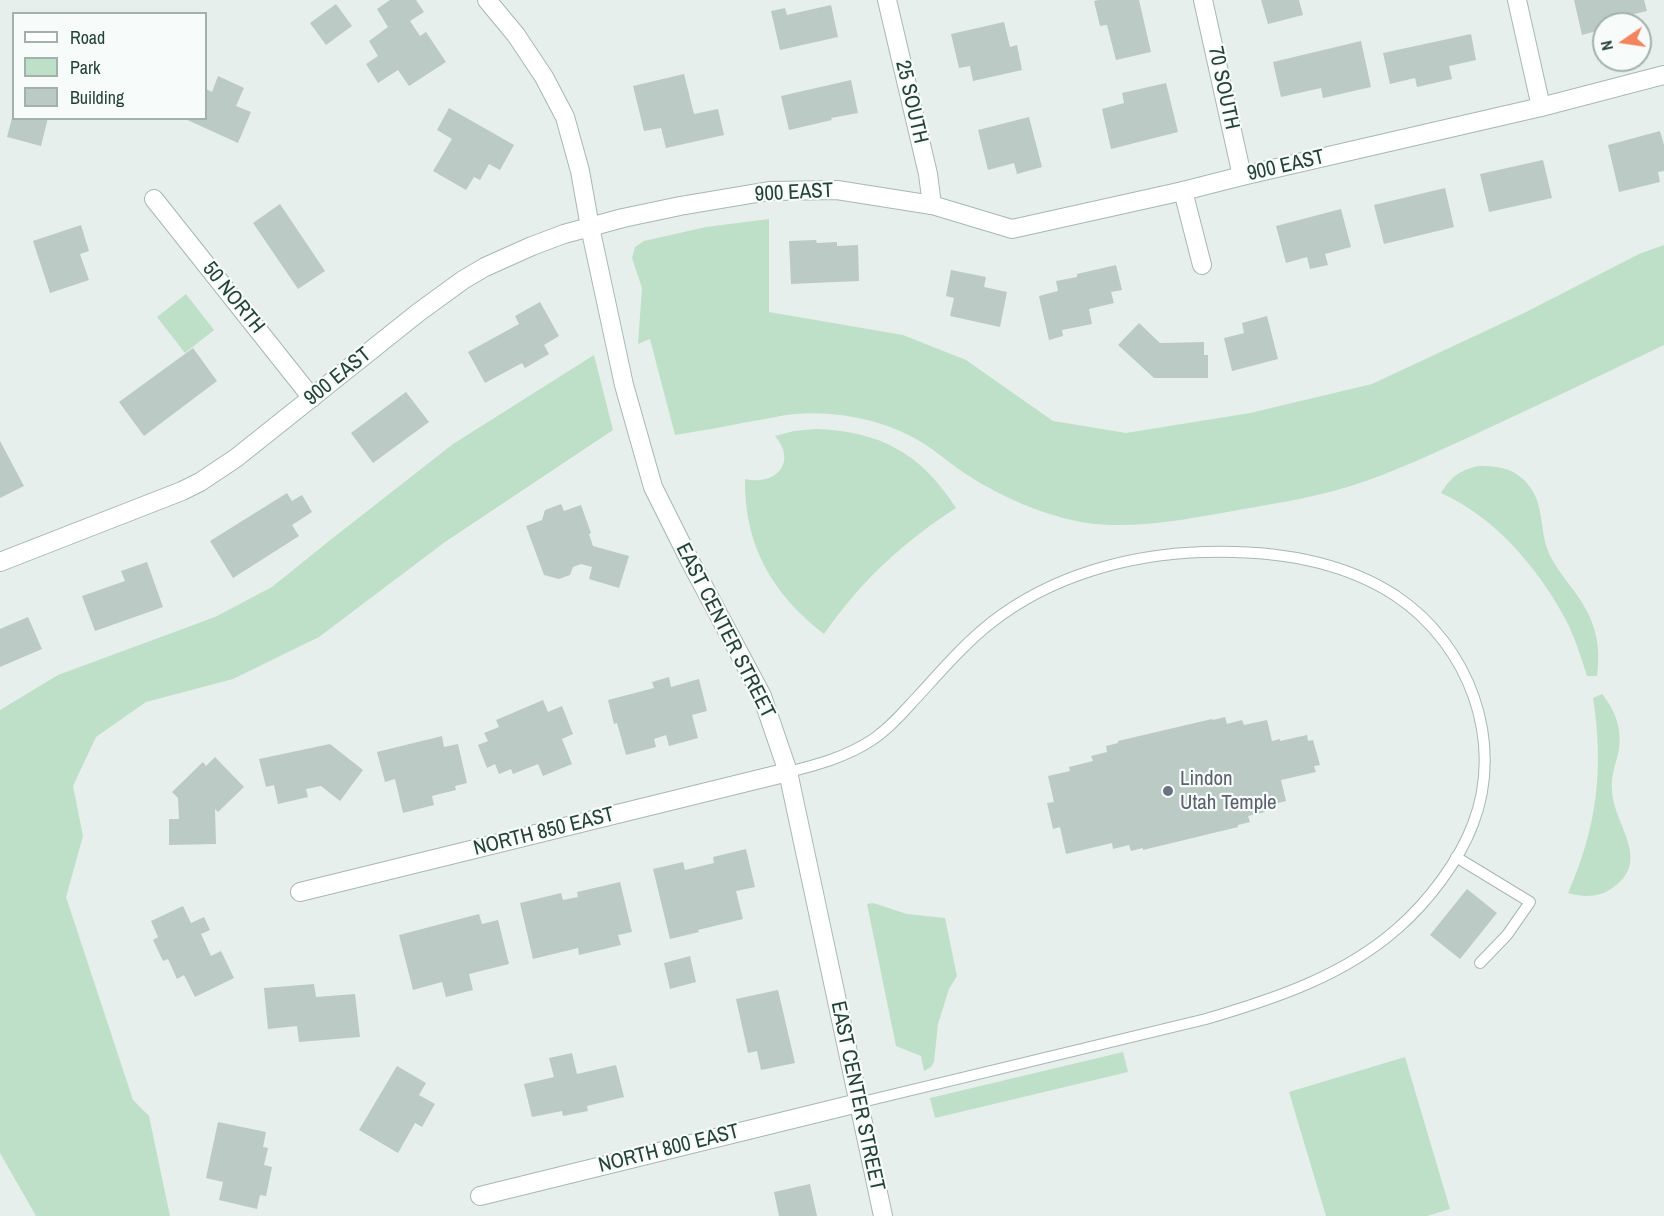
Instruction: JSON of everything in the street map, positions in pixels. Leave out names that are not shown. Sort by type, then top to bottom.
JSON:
[{"type":"street","name":"EAST CENTER STREET","points":[[487,0],[516,34],[544,76],[565,117],[580,171],[624,385],[653,487],[762,696],[788,772],[883,1216]]},
{"type":"street","name":"25 SOUTH","points":[[886,0],[928,174],[932,205]]},
{"type":"street","name":"70 SOUTH","points":[[1203,0],[1242,176]]},
{"type":"street","points":[[1517,0],[1541,107]]},
{"type":"street","name":"900 EAST","points":[[0,562],[200,482],[236,458],[419,312],[463,280],[484,267],[532,246],[590,227],[680,206],[769,192],[837,190],[932,205],[1012,229],[1541,107],[1664,75]]},
{"type":"street","points":[[1183,191],[1202,265]]},
{"type":"street","name":"50 NORTH","points":[[154,199],[312,398]]},
{"type":"street","name":"NORTH 850 EAST","points":[[300,892],[788,772]]},
{"type":"street","name":"NORTH 800 EAST","points":[[480,1196],[858,1103]]},
{"type":"lane","points":[[788,772],[831,760],[852,752],[872,740],[890,726],[948,663],[991,623],[1025,600],[1056,584],[1090,571],[1149,557],[1178,553],[1264,553],[1292,556],[1348,572],[1395,595],[1417,612],[1449,647],[1472,689],[1481,724],[1485,758],[1483,781],[1472,826],[1456,856],[1417,909],[1380,943],[1360,957],[1302,986],[1206,1019],[858,1103]]},
{"type":"lane","points":[[1456,856],[1530,902],[1507,935],[1480,963]]},
{"type":"green space","points":[[769,219],[769,312],[903,335],[966,360],[1053,421],[1126,433],[1250,413],[1372,384],[1526,312],[1639,254],[1664,245],[1664,345],[1431,454],[1351,486],[1319,495],[1169,521],[1134,525],[1081,522],[1051,515],[1009,498],[982,484],[912,437],[896,429],[863,419],[829,414],[795,414],[675,435],[650,339],[638,344],[642,288],[632,258],[635,247],[644,241],[706,227]]},
{"type":"green space","points":[[186,294],[214,330],[185,353],[157,317]]},
{"type":"green space","points":[[594,355],[613,430],[445,542],[319,637],[233,679],[146,702],[96,737],[73,786],[83,836],[66,897],[133,1100],[149,1116],[170,1216],[36,1216],[0,1153],[0,710],[58,675],[215,617],[272,587],[453,444]]},
{"type":"green space","points":[[815,429],[860,434],[897,449],[913,459],[928,473],[956,508],[900,549],[884,564],[853,597],[824,634],[806,619],[776,585],[756,546],[746,503],[745,479],[766,479],[774,476],[784,463],[782,446],[775,436]]},
{"type":"green space","points":[[1478,466],[1497,467],[1514,472],[1531,488],[1538,504],[1549,553],[1579,597],[1594,628],[1598,651],[1597,676],[1587,676],[1566,620],[1528,563],[1497,530],[1461,503],[1441,493],[1456,475]]},
{"type":"green space","points":[[1602,694],[1612,708],[1618,724],[1620,741],[1612,790],[1630,855],[1629,867],[1623,878],[1606,892],[1590,896],[1568,893],[1586,845],[1592,821],[1598,773],[1593,698]]},
{"type":"green space","points":[[873,903],[907,914],[945,918],[957,976],[949,989],[938,1024],[934,1062],[924,1071],[921,1056],[896,1046],[867,904]]},
{"type":"green space","points":[[1123,1052],[1128,1072],[935,1118],[930,1098]]},
{"type":"green space","points":[[1405,1057],[1450,1209],[1427,1216],[1326,1216],[1289,1092]]},
{"type":"building","points":[[390,0],[416,0],[424,12],[410,21],[420,36],[426,32],[446,62],[409,86],[398,70],[378,83],[366,64],[378,56],[369,41],[388,27],[377,9]]},
{"type":"building","points":[[1139,0],[1151,52],[1116,60],[1107,25],[1100,26],[1094,1]]},
{"type":"building","points":[[1261,0],[1299,0],[1303,15],[1268,24]]},
{"type":"building","points":[[1574,0],[1644,0],[1647,11],[1592,12],[1592,32],[1582,35]]},
{"type":"building","points":[[336,4],[352,26],[326,45],[310,23]]},
{"type":"building","points":[[831,5],[838,37],[780,50],[771,11],[785,8],[787,15]]},
{"type":"building","points":[[1004,22],[1010,47],[1017,45],[1022,70],[973,81],[970,66],[959,68],[951,34]]},
{"type":"building","points":[[1471,34],[1476,60],[1449,66],[1452,79],[1417,87],[1415,78],[1390,84],[1383,53]]},
{"type":"building","points":[[1361,41],[1371,87],[1323,98],[1321,88],[1281,97],[1273,62]]},
{"type":"building","points":[[684,74],[694,114],[718,109],[724,135],[666,148],[661,128],[644,131],[633,86]]},
{"type":"building","points":[[218,76],[244,88],[236,106],[251,112],[238,143],[187,120],[207,120],[207,90],[212,92]]},
{"type":"building","points":[[851,80],[858,113],[789,130],[781,96]]},
{"type":"building","points":[[1166,83],[1178,132],[1111,149],[1102,109],[1124,103],[1122,93]]},
{"type":"building","points":[[449,108],[514,145],[500,170],[489,164],[480,180],[474,177],[466,190],[433,171],[452,139],[437,130]]},
{"type":"building","points":[[1029,117],[1042,167],[1017,174],[1014,163],[988,170],[978,130]]},
{"type":"building","points":[[12,118],[12,120],[48,120],[41,146],[7,137]]},
{"type":"building","points":[[1660,131],[1664,145],[1664,171],[1658,172],[1660,182],[1619,192],[1608,145]]},
{"type":"building","points":[[1543,160],[1552,198],[1489,212],[1480,174]]},
{"type":"building","points":[[1445,188],[1454,227],[1384,244],[1374,205]]},
{"type":"building","points":[[280,204],[325,271],[298,289],[253,223]]},
{"type":"building","points":[[1341,209],[1351,247],[1325,254],[1328,265],[1310,269],[1307,257],[1286,263],[1276,226]]},
{"type":"building","points":[[81,225],[89,251],[80,254],[89,280],[50,293],[33,241]]},
{"type":"building","points":[[816,240],[817,243],[837,242],[837,246],[858,245],[859,281],[791,284],[789,241]]},
{"type":"building","points":[[1116,265],[1122,290],[1111,292],[1114,303],[1089,309],[1092,324],[1062,330],[1063,336],[1049,340],[1039,296],[1058,291],[1056,281]]},
{"type":"building","points":[[951,270],[986,277],[984,287],[1007,292],[1000,327],[950,316],[954,298],[946,296]]},
{"type":"building","points":[[540,302],[559,336],[544,345],[549,354],[525,368],[522,363],[485,383],[468,352],[519,324],[515,316]]},
{"type":"building","points":[[1267,316],[1278,359],[1232,371],[1224,338],[1244,333],[1242,323]]},
{"type":"building","points":[[1139,323],[1160,343],[1204,342],[1204,355],[1208,355],[1208,378],[1154,378],[1118,345]]},
{"type":"building","points":[[193,348],[217,381],[144,436],[119,402]]},
{"type":"building","points":[[406,392],[429,422],[373,463],[351,433]]},
{"type":"building","points":[[0,441],[24,486],[0,498]]},
{"type":"building","points":[[287,493],[292,501],[302,495],[312,512],[292,525],[299,536],[233,578],[210,541]]},
{"type":"building","points":[[561,504],[564,511],[581,505],[593,546],[629,556],[619,588],[589,579],[592,567],[581,564],[573,567],[570,575],[559,579],[544,575],[526,526],[542,520],[545,510]]},
{"type":"building","points":[[147,562],[163,607],[95,631],[82,596],[125,581],[121,571]]},
{"type":"building","points":[[28,617],[42,649],[0,667],[0,629]]},
{"type":"building","points":[[669,677],[671,687],[699,679],[707,711],[692,715],[698,738],[669,746],[666,735],[654,739],[656,747],[626,755],[608,700],[654,688],[652,682]]},
{"type":"building","points":[[543,700],[548,712],[562,706],[573,734],[562,739],[572,764],[543,776],[538,764],[513,774],[511,769],[499,774],[495,764],[487,768],[478,745],[488,741],[484,733],[499,727],[496,720]]},
{"type":"building","name":"Lindon Utah Temple","points":[[1225,717],[1227,724],[1242,720],[1244,725],[1267,720],[1272,741],[1307,735],[1308,741],[1313,740],[1320,765],[1314,766],[1316,772],[1281,780],[1286,801],[1263,807],[1265,812],[1248,816],[1250,822],[1238,825],[1238,827],[1143,850],[1143,848],[1131,851],[1129,845],[1113,849],[1112,843],[1066,854],[1060,827],[1053,829],[1047,803],[1054,802],[1048,776],[1070,771],[1069,767],[1093,761],[1091,756],[1107,752],[1106,746],[1118,743],[1118,741]]},
{"type":"building","points":[[442,736],[444,747],[458,744],[467,783],[455,786],[456,790],[432,796],[434,805],[403,813],[395,779],[385,782],[377,752]]},
{"type":"building","points":[[330,744],[363,770],[340,801],[321,786],[306,789],[308,797],[278,804],[274,785],[266,787],[259,759]]},
{"type":"building","points":[[215,757],[244,787],[218,812],[215,809],[216,844],[169,845],[169,819],[179,819],[178,798],[172,792],[203,762],[206,766]]},
{"type":"building","points":[[746,849],[755,887],[736,891],[743,919],[670,939],[653,869],[683,862],[685,870],[714,863],[713,857]]},
{"type":"building","points":[[620,882],[632,932],[618,935],[621,945],[579,955],[578,948],[533,959],[520,903],[561,893],[563,900],[578,897],[577,892]]},
{"type":"building","points":[[1467,889],[1497,913],[1460,959],[1430,935]]},
{"type":"building","points":[[183,906],[191,923],[204,917],[210,930],[201,934],[211,956],[221,951],[234,978],[195,997],[184,975],[177,979],[168,959],[163,961],[153,940],[158,937],[151,921]]},
{"type":"building","points":[[479,914],[482,924],[498,920],[509,964],[469,974],[473,990],[446,997],[442,982],[413,990],[399,935]]},
{"type":"building","points":[[690,956],[696,982],[670,989],[664,963]]},
{"type":"building","points":[[314,984],[316,997],[355,994],[360,1037],[299,1042],[297,1026],[268,1029],[264,988]]},
{"type":"building","points":[[778,990],[795,1063],[761,1070],[757,1051],[748,1053],[736,999]]},
{"type":"building","points":[[572,1053],[577,1074],[616,1065],[624,1097],[587,1106],[588,1111],[563,1116],[562,1111],[532,1117],[524,1084],[554,1077],[549,1058]]},
{"type":"building","points":[[397,1066],[426,1083],[419,1095],[435,1104],[422,1127],[415,1123],[398,1153],[359,1130]]},
{"type":"building","points":[[218,1122],[266,1132],[263,1147],[268,1148],[264,1165],[272,1167],[266,1196],[260,1195],[257,1209],[219,1200],[223,1182],[206,1178]]},
{"type":"building","points":[[810,1184],[817,1216],[779,1216],[774,1192]]},
{"type":"place","name":"Lindon Utah Temple","points":[[1168,791]]}]
